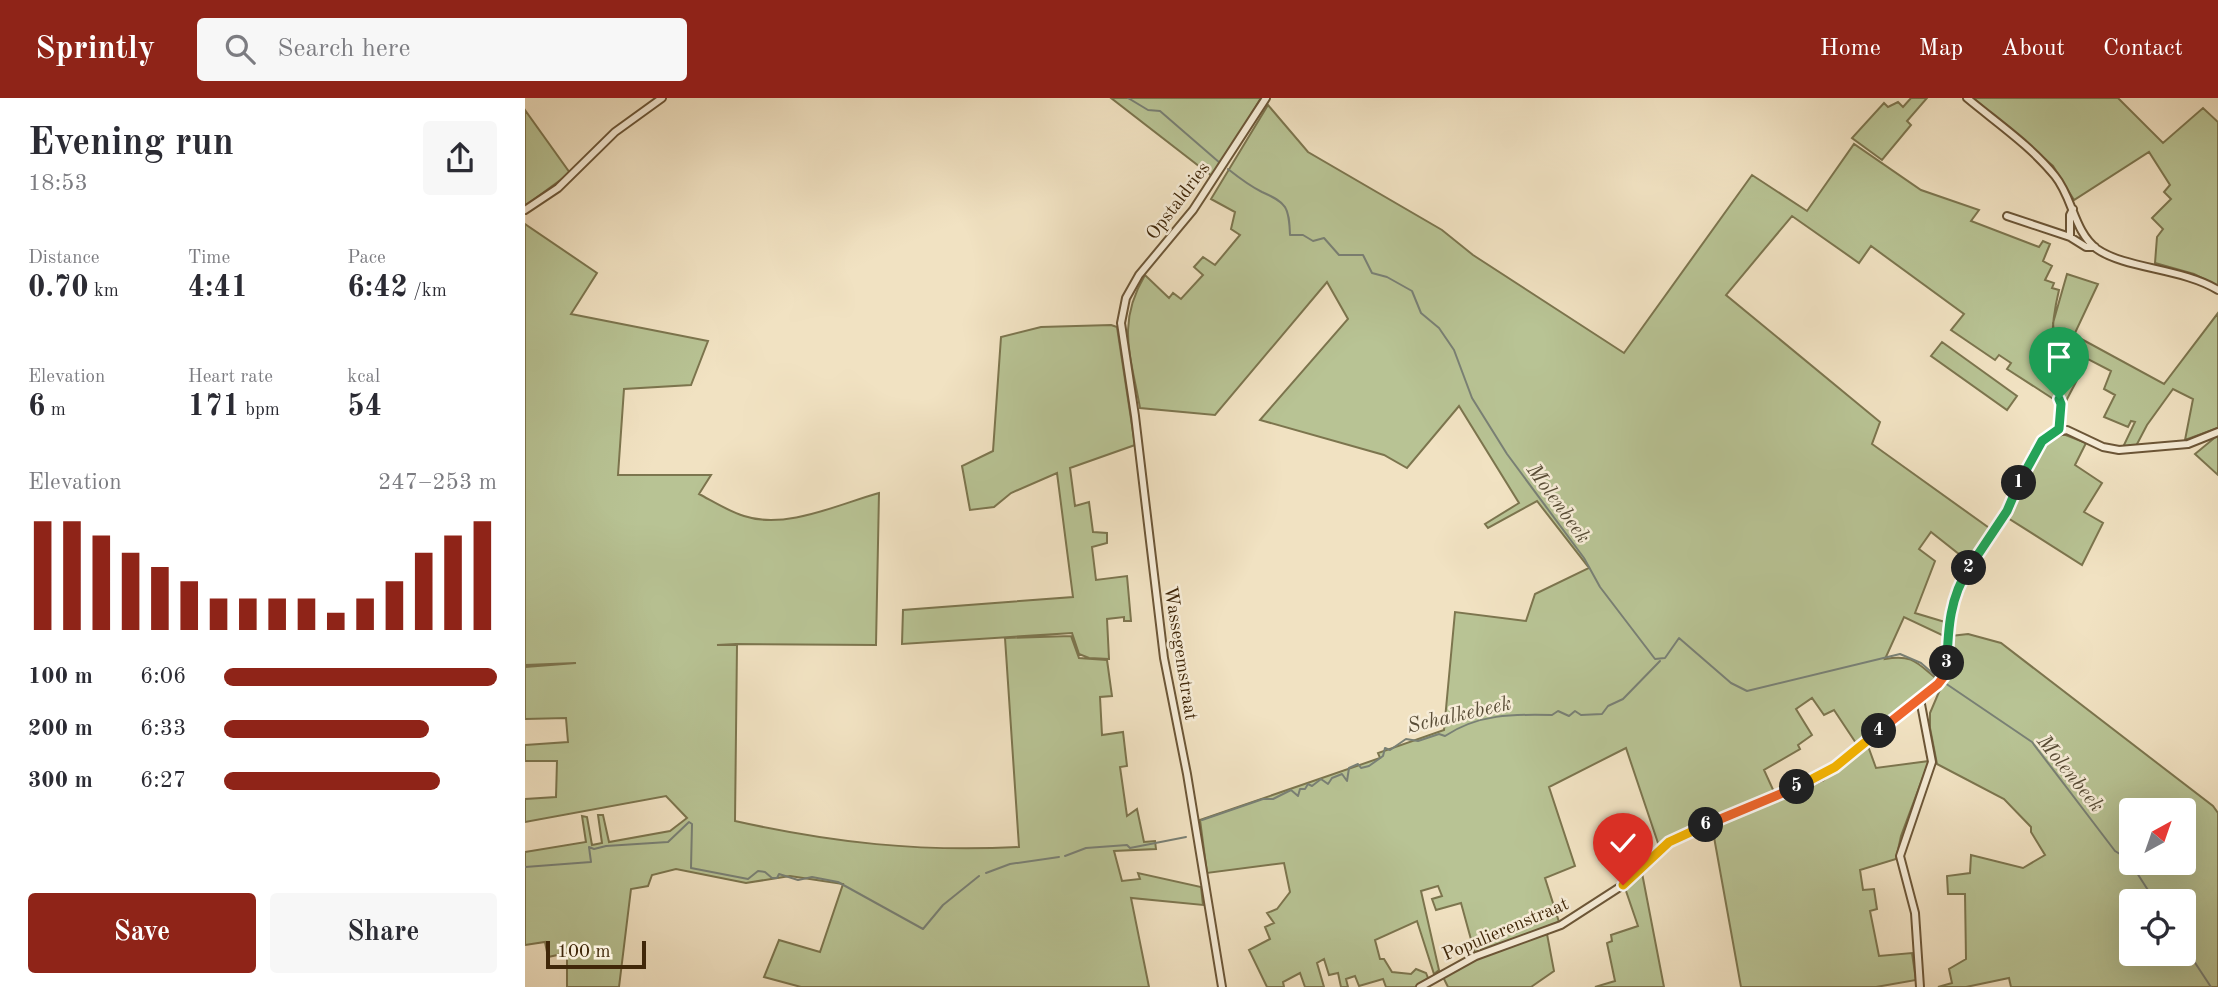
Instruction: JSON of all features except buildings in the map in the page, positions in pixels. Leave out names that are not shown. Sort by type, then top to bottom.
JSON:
[{"type":"street","points":[[525,210],[558,188],[615,132],[662,98]]},
{"type":"street","name":"Opstaldries","points":[[1121,323],[1125,298],[1139,275],[1217,179],[1266,98]]},
{"type":"street","points":[[1967,98],[2049,168],[2065,190],[2084,235],[2095,247],[2110,255],[2192,277],[2218,290]]},
{"type":"street","points":[[2070,237],[2070,215],[2073,209]]},
{"type":"street","points":[[2007,216],[2070,237],[2086,247],[2095,247]]},
{"type":"street","name":"Wassegemstraat","points":[[1121,323],[1164,658],[1189,786],[1221,987]]},
{"type":"street","points":[[2059,399],[2059,429],[2119,450],[2188,444],[2218,432]]},
{"type":"street","name":"Populierenstraat","points":[[1420,987],[1476,956],[1561,925],[1629,880],[1669,842],[1821,776],[1920,699],[1945,675],[1949,617],[1962,579],[2007,511],[2034,452],[2051,433],[2059,429]]},
{"type":"street","points":[[1920,699],[1932,762],[1900,856],[1915,913],[1920,987]]},
{"type":"green space","points":[[1111,98],[1261,98],[1213,177]]},
{"type":"green space","points":[[1911,98],[1927,98],[1907,121],[1911,125],[1882,160],[1852,138],[1884,103],[1888,107],[1898,102],[1903,107]]},
{"type":"green space","points":[[1973,98],[2118,98],[2163,143],[2203,108],[2218,122],[2218,286],[2194,274],[2155,263],[2157,237],[2163,229],[2152,218],[2171,199],[2164,192],[2170,185],[2149,152],[2074,200],[2053,166]]},
{"type":"green space","points":[[1268,105],[1308,152],[1442,230],[1473,255],[1624,353],[1752,175],[1807,211],[1854,144],[1921,190],[1979,210],[1971,221],[2039,247],[2043,241],[2050,244],[2043,261],[2052,266],[2045,280],[2054,283],[2052,288],[2059,290],[2052,346],[2058,402],[2007,369],[2011,363],[1999,355],[1995,360],[1951,330],[1964,314],[1871,246],[1859,263],[1792,216],[1726,295],[1880,422],[1872,444],[1992,530],[1969,562],[1931,532],[1919,549],[1935,561],[1915,613],[1945,622],[1944,636],[1904,617],[1885,659],[1909,659],[1938,680],[1858,746],[1834,710],[1824,715],[1812,698],[1796,709],[1812,735],[1798,745],[1800,749],[1764,770],[1775,794],[1685,830],[1659,846],[1626,748],[1549,787],[1575,866],[1545,878],[1559,922],[1475,954],[1461,903],[1436,910],[1432,899],[1442,896],[1438,886],[1421,891],[1439,970],[1434,974],[1417,921],[1375,940],[1380,959],[1384,959],[1392,972],[1411,974],[1416,969],[1426,973],[1428,978],[1416,987],[1386,987],[1383,979],[1359,986],[1355,976],[1346,979],[1348,987],[1341,987],[1338,973],[1329,975],[1324,959],[1317,963],[1324,987],[1305,987],[1300,973],[1283,982],[1284,987],[1267,987],[1249,950],[1270,939],[1265,927],[1274,923],[1267,913],[1277,909],[1290,892],[1284,863],[1207,873],[1200,820],[1380,758],[1378,753],[1444,730],[1455,612],[1526,621],[1535,594],[1589,568],[1537,501],[1488,528],[1485,524],[1519,503],[1459,406],[1407,468],[1384,455],[1260,420],[1348,319],[1327,282],[1215,415],[1140,408],[1128,340],[1128,325],[1136,293],[1145,275],[1169,298],[1173,293],[1181,299],[1203,275],[1194,267],[1203,257],[1215,265],[1240,235],[1231,229],[1235,212],[1211,199]]},
{"type":"green space","points":[[525,110],[570,173],[525,206]]},
{"type":"green space","points":[[525,224],[597,273],[571,314],[708,341],[691,385],[624,389],[618,475],[711,475],[699,494],[732,512],[760,519],[795,518],[879,493],[876,645],[736,644],[717,645],[737,645],[735,821],[807,835],[876,844],[946,848],[1019,847],[1005,638],[1071,636],[1079,658],[1107,660],[1112,696],[1100,697],[1102,735],[1123,732],[1127,766],[1120,767],[1127,816],[1137,809],[1144,842],[1155,841],[1156,849],[1114,851],[1122,881],[1140,879],[1138,873],[1201,887],[1203,905],[1131,898],[1149,987],[801,987],[764,977],[779,940],[820,952],[843,884],[790,876],[746,883],[676,869],[652,875],[648,886],[631,889],[619,987],[567,987],[567,953],[548,957],[545,942],[525,945],[525,852],[586,842],[582,816],[587,817],[592,845],[602,843],[598,815],[603,815],[609,842],[670,831],[687,818],[666,796],[525,822],[525,799],[556,797],[557,761],[525,761],[525,745],[568,742],[566,718],[525,719],[525,667],[576,663],[525,665]]},
{"type":"green space","points":[[2067,274],[2098,284],[2074,335],[2164,384],[2218,313],[2218,428],[2185,440],[2193,399],[2173,389],[2147,425],[2136,446],[2123,447],[2135,422],[2131,421],[2128,427],[2104,417],[2115,395],[2104,389],[2111,371],[2088,359],[2066,401],[2059,394],[2053,323]]},
{"type":"green space","points":[[1041,327],[1117,327],[1135,445],[1070,468],[1075,506],[1089,502],[1093,532],[1107,533],[1107,543],[1092,547],[1096,580],[1127,576],[1131,621],[1124,621],[1124,617],[1107,619],[1109,659],[1089,658],[1079,654],[1072,633],[902,644],[903,610],[1073,597],[1057,473],[1011,493],[994,507],[970,510],[962,466],[993,451],[1001,337]]},
{"type":"green space","points":[[1942,342],[2017,396],[2007,410],[1931,356]]},
{"type":"green space","points":[[2063,434],[2086,443],[2075,465],[2102,483],[2084,512],[2103,523],[2082,565],[2008,518],[2035,455],[2052,438]]},
{"type":"green space","points":[[2218,435],[2218,475],[2195,454]]},
{"type":"green space","points":[[1968,634],[2001,643],[2213,806],[2218,813],[2218,987],[2011,987],[2009,978],[1966,987],[1938,987],[1952,983],[1949,969],[1966,959],[1965,894],[1948,894],[1947,876],[1970,873],[1971,855],[2023,868],[2045,855],[2031,832],[2031,827],[2004,799],[1937,764],[1930,713],[1950,666],[1951,636]]},
{"type":"green space","points":[[1868,746],[1876,768],[1929,761],[1901,836],[1896,859],[1860,870],[1863,890],[1874,889],[1877,909],[1870,911],[1879,956],[1912,953],[1916,980],[1876,987],[1741,987],[1712,826],[1817,783]]},
{"type":"green space","points":[[1642,873],[1664,987],[1595,987],[1615,981],[1607,943],[1612,941],[1611,935],[1638,926],[1625,888]]},
{"type":"green space","points":[[1547,934],[1554,971],[1531,987],[1448,987],[1443,977],[1493,951]]},
{"type":"waterway","name":"Molenbeek","points":[[1128,98],[1148,110],[1160,111],[1220,163]]},
{"type":"waterway","name":"Molenbeek","points":[[1228,169],[1282,203],[1289,218],[1290,235],[1303,235],[1313,241],[1324,238],[1339,255],[1363,255],[1372,273],[1387,277],[1412,291],[1421,313],[1439,328],[1454,350],[1472,398],[1507,454],[1584,558],[1600,587],[1655,659],[1665,658],[1679,638],[1731,683],[1747,691],[1900,654],[1921,663],[1937,677]]},
{"type":"waterway","name":"Schalkebeek","points":[[1202,820],[1263,799],[1273,799],[1291,790],[1298,796],[1300,789],[1305,789],[1308,784],[1312,786],[1321,779],[1328,784],[1332,778],[1342,774],[1347,781],[1349,768],[1358,764],[1361,768],[1369,766],[1383,756],[1385,748],[1390,750],[1406,739],[1418,741],[1439,734],[1445,736],[1470,723],[1496,717],[1552,715],[1558,711],[1569,716],[1575,711],[1581,715],[1602,714],[1608,706],[1623,699],[1660,661]]},
{"type":"waterway","name":"Molenbeek","points":[[1945,683],[2032,742],[2115,851],[2128,859],[2147,889]]},
{"type":"waterway","name":"Schalkebeek","points":[[525,867],[591,862],[589,847],[594,849],[668,842],[689,822],[692,824],[691,868],[748,879],[758,871],[765,872],[772,878],[777,878],[779,874],[798,880],[812,877],[838,882],[923,929],[943,905],[979,876]]},
{"type":"waterway","name":"Schalkebeek","points":[[1065,856],[1086,848],[1127,845],[1130,848],[1186,837]]},
{"type":"waterway","name":"Schalkebeek","points":[[986,873],[1010,864],[1059,857]]},
{"type":"waterway","name":"Molenbeek","points":[[2196,964],[2211,987]]},
{"type":"route","points":[[1623,885],[1669,842],[1821,776],[1938,684],[1945,675],[1949,617],[1957,589],[1966,571],[2007,511],[2034,452],[2042,441],[2059,429],[2059,399]]}]
